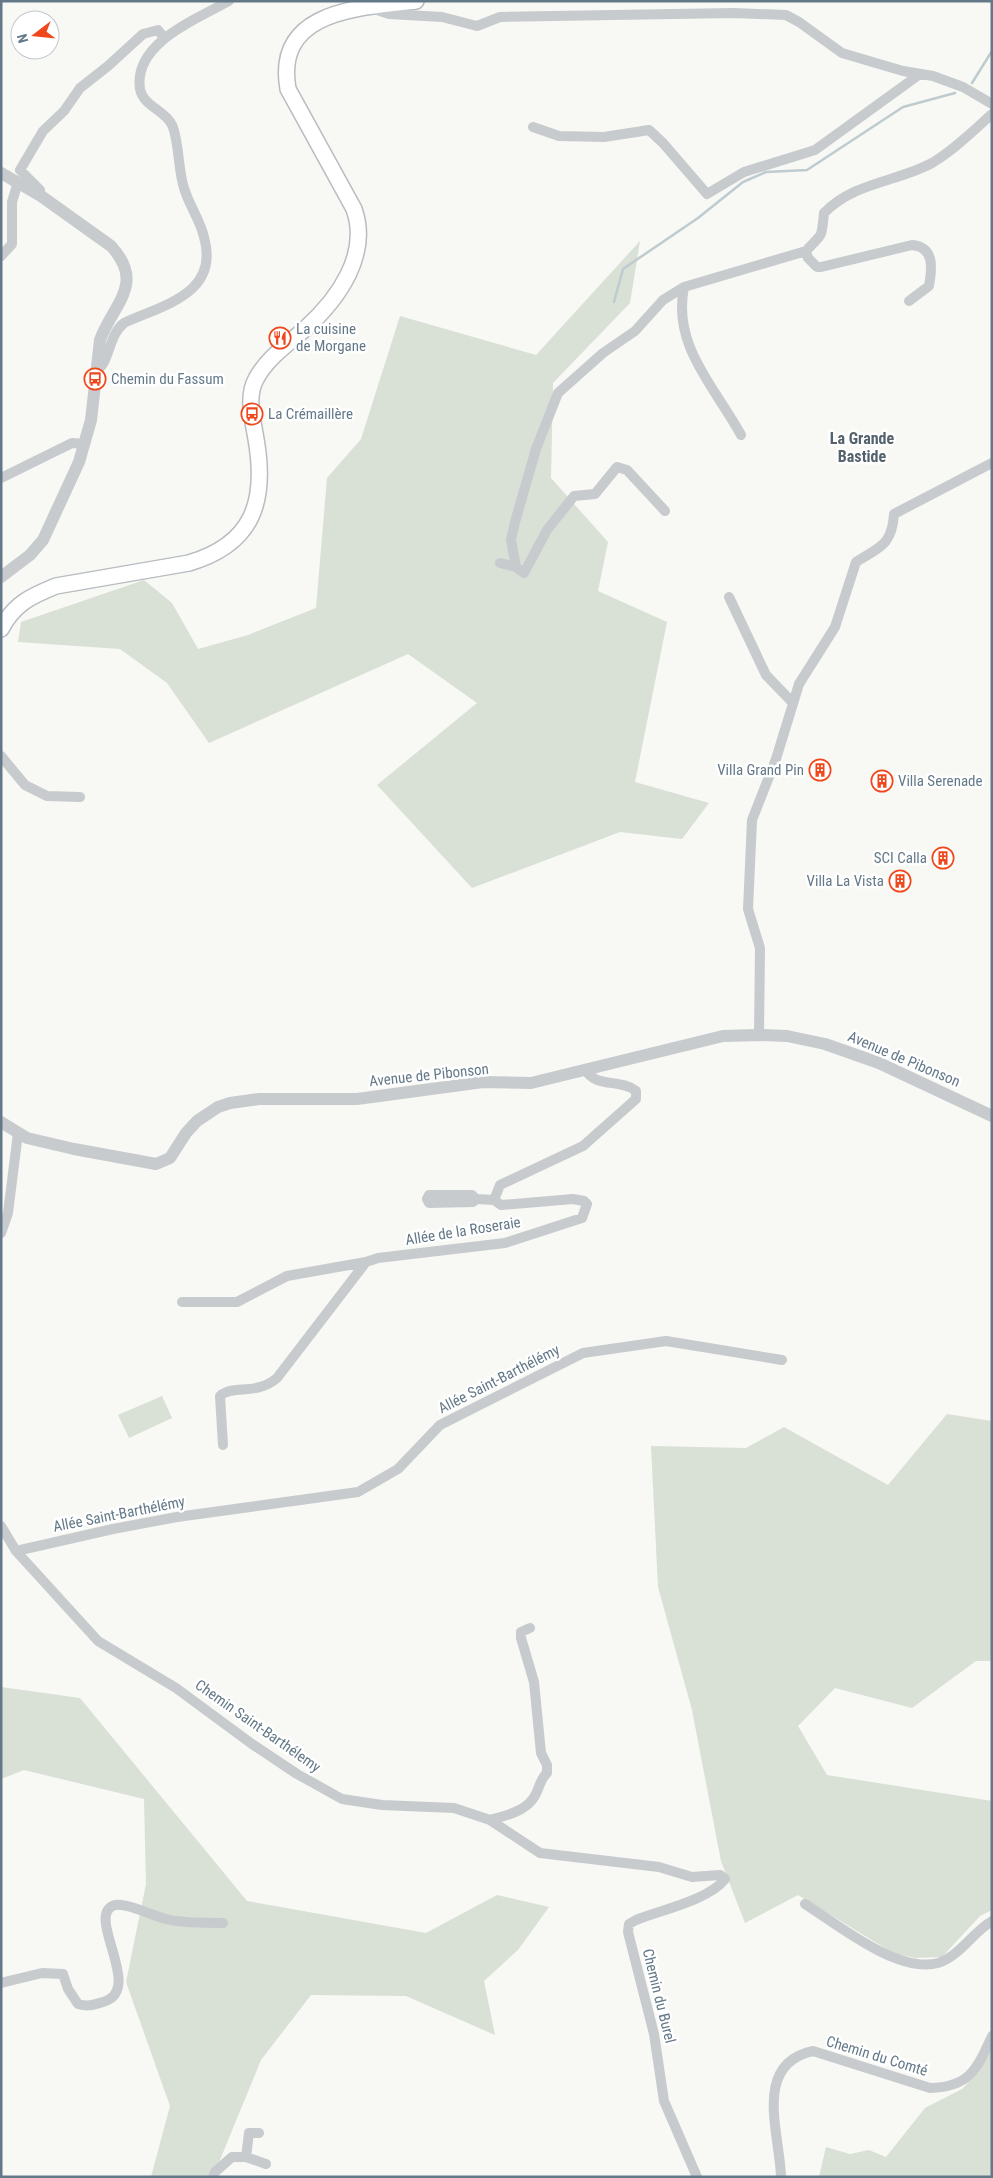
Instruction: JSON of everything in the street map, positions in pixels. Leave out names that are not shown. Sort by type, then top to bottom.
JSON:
[{"type":"main road","points":[[1,629],[9,614],[38,594],[56,586],[188,563],[208,557],[224,549],[247,524],[259,493],[258,449],[252,414],[251,394],[254,381],[272,357],[326,307],[351,269],[359,244],[358,220],[354,209],[288,89],[286,76],[288,59],[300,36],[318,20],[333,14],[368,7],[416,1]]},
{"type":"street","points":[[96,371],[102,366],[116,329],[124,323],[185,296],[195,289],[208,257],[204,236],[180,172],[173,127],[167,115],[147,102],[140,90],[145,59],[164,38],[229,1]]},
{"type":"street","points":[[368,7],[389,14],[442,17],[477,26],[500,17],[508,16],[734,13],[786,15],[799,22],[842,53],[963,87],[992,104]]},
{"type":"street","points":[[40,196],[40,190],[20,170],[43,131],[64,111],[80,88],[108,66],[114,58],[143,34],[158,30],[164,38]]},
{"type":"street","points":[[533,126],[559,136],[604,137],[649,130],[663,143],[707,194],[744,172],[815,150],[920,74]]},
{"type":"street","points":[[516,567],[511,540],[515,522],[536,449],[558,393],[603,354],[635,331],[663,300],[684,288],[806,251],[818,242],[822,234],[824,213],[834,202],[848,194],[931,163],[992,114]]},
{"type":"street","points":[[1,173],[40,196],[111,246],[120,255],[125,266],[127,288],[124,297],[104,327],[100,340],[91,420],[85,444],[56,514],[43,540],[30,555],[1,577]]},
{"type":"street","points":[[1,256],[8,252],[12,244],[12,202],[18,182]]},
{"type":"street","points":[[806,251],[808,258],[817,267],[821,267],[912,245],[922,246],[927,251],[931,260],[932,271],[929,286],[909,301]]},
{"type":"street","points":[[684,288],[681,303],[687,344],[716,397],[727,408],[741,435]]},
{"type":"street","points":[[1,478],[72,443],[85,444]]},
{"type":"street","points":[[758,1035],[760,948],[748,909],[752,820],[776,759],[799,684],[835,627],[856,562],[882,546],[893,532],[894,514],[992,463]]},
{"type":"street","points":[[500,563],[516,567],[524,573],[547,530],[574,496],[595,494],[617,467],[627,470],[665,511]]},
{"type":"street","points":[[729,597],[766,676],[793,703]]},
{"type":"street","points":[[1,756],[25,785],[48,796],[80,796]]},
{"type":"street","name":"Avenue de Pibonson","points":[[1,1122],[18,1133],[74,1149],[156,1164],[170,1158],[186,1133],[197,1121],[218,1107],[230,1103],[259,1099],[357,1099],[483,1082],[531,1083],[723,1036],[758,1035],[787,1036],[860,1056],[992,1116]]},
{"type":"street","name":"Allée de la Roseraie","points":[[366,1262],[378,1258],[504,1242],[582,1218],[587,1204],[584,1200],[573,1199],[501,1205],[494,1200],[500,1185],[583,1146],[636,1098],[636,1091],[630,1086],[596,1081],[590,1077],[585,1069]]},
{"type":"street","points":[[1,1233],[9,1205],[18,1133]]},
{"type":"street","points":[[476,1199],[494,1200]]},
{"type":"street","points":[[182,1302],[238,1302],[287,1276],[366,1262]]},
{"type":"street","points":[[223,1445],[220,1396],[225,1391],[258,1389],[268,1386],[277,1378],[366,1262]]},
{"type":"street","name":"Allée Saint-Barthélémy","points":[[16,1551],[177,1517],[358,1492],[398,1469],[440,1424],[583,1353],[666,1341],[782,1360]]},
{"type":"street","name":"Chemin Saint-Barthélemy","points":[[1,1526],[16,1551],[98,1641],[176,1688],[252,1744],[297,1774],[342,1799],[382,1805],[454,1808],[490,1820],[540,1853],[659,1867],[692,1877],[720,1875],[725,1879]]},
{"type":"street","points":[[490,1820],[524,1808],[533,1800],[542,1778],[547,1773],[547,1765],[541,1753],[534,1682],[521,1638],[521,1632],[530,1628]]},
{"type":"street","name":"Chemin du Burel","points":[[696,2177],[664,2101],[654,2034],[628,1932],[629,1924],[702,1896],[721,1884],[725,1879]]},
{"type":"street","points":[[805,1904],[893,1960],[914,1965],[938,1963],[956,1953],[992,1921]]},
{"type":"street","points":[[1,1984],[42,1973],[64,1974],[68,1989],[78,2004],[88,2007],[107,2001],[118,1991],[120,1977],[105,1920],[109,1909],[115,1905],[131,1907],[168,1920],[223,1923]]},
{"type":"street","name":"Chemin du Comté","points":[[781,2177],[774,2088],[783,2069],[794,2058],[813,2051],[930,2088],[946,2088],[961,2083],[973,2073],[992,2036]]},
{"type":"street","points":[[246,2157],[249,2133],[259,2133]]},
{"type":"street","points":[[213,2177],[215,2172],[232,2157],[246,2157],[266,2164]]},
{"type":"shaded area","points":[[640,241],[630,303],[553,383],[551,478],[608,542],[598,591],[667,622],[635,782],[709,803],[682,839],[620,832],[472,888],[377,785],[477,703],[408,654],[209,743],[167,683],[120,649],[18,642],[21,622],[144,580],[172,603],[198,649],[248,635],[316,608],[327,478],[361,439],[400,316],[536,355]]},
{"type":"shaded area","points":[[162,1396],[172,1418],[129,1438],[118,1415]]},
{"type":"shaded area","points":[[947,1414],[992,1421],[992,1661],[976,1661],[912,1708],[835,1688],[798,1726],[827,1775],[992,1801],[992,1910],[980,1916],[942,1957],[915,1958],[893,1953],[798,1895],[745,1923],[721,1861],[692,1710],[658,1587],[651,1446],[746,1448],[784,1427],[888,1485]]},
{"type":"shaded area","points":[[1,1687],[80,1698],[247,1901],[426,1933],[497,1895],[549,1907],[518,1950],[484,1981],[495,2035],[406,1996],[311,1995],[261,2060],[215,2172],[217,2177],[151,2177],[170,2106],[126,1982],[146,1884],[144,1799],[24,1770],[1,1779]]},
{"type":"shaded area","points":[[992,2046],[992,2177],[819,2177],[826,2147],[850,2154],[869,2150],[886,2157],[925,2108],[962,2089],[979,2072]]},
{"type":"waterway","points":[[972,83],[992,51]]},
{"type":"waterway","points":[[614,302],[623,269],[698,218],[743,182],[766,172],[807,170],[903,107],[955,93]]},
{"type":"place","name":"La cuisine de Morgane","points":[[280,338]]},
{"type":"place","name":"Chemin du Fassum","points":[[95,379]]},
{"type":"place","name":"La Crémaillère","points":[[252,414]]},
{"type":"place","name":"Villa Grand Pin","points":[[820,770]]},
{"type":"place","name":"Villa Serenade","points":[[882,781]]},
{"type":"place","name":"SCI Calla","points":[[943,858]]},
{"type":"place","name":"Villa La Vista","points":[[900,881]]},
{"type":"district","name":"La Grande Bastide","points":[[862,447]]}]
